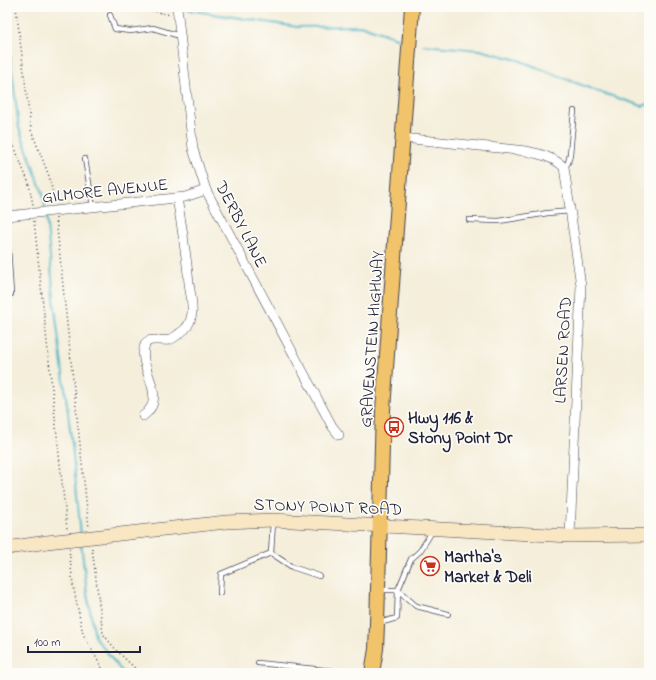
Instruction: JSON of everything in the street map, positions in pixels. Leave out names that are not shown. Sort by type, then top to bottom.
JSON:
[{"type":"main road","name":"GRAVENSTEIN HIGHWAY","points":[[372,673],[376,648],[385,386],[412,7]]},
{"type":"main road","name":"STONY POINT ROAD","points":[[7,548],[47,542],[226,522],[273,520],[570,536],[649,534]]},
{"type":"street","name":"DERBY LANE","points":[[177,7],[193,150],[206,190],[332,426],[339,435]]},
{"type":"street","points":[[403,138],[526,151],[550,158],[557,161],[564,167]]},
{"type":"street","name":"LARSEN ROAD","points":[[564,167],[581,286],[570,536]]},
{"type":"street","name":"GILMORE AVENUE","points":[[7,216],[178,198],[206,190]]},
{"type":"street","points":[[143,416],[152,408],[154,396],[144,358],[144,345],[146,342],[151,340],[170,340],[181,333],[188,326],[192,311],[186,249],[178,198]]},
{"type":"lane","points":[[110,15],[115,28],[130,31],[153,28],[180,36]]},
{"type":"lane","points":[[564,167],[568,163],[570,154],[574,111]]},
{"type":"lane","points":[[85,159],[93,207]]},
{"type":"lane","points":[[469,220],[499,221],[571,211]]},
{"type":"lane","points":[[7,231],[11,294],[7,292]]},
{"type":"lane","points":[[271,552],[273,520]]},
{"type":"lane","points":[[377,624],[397,618],[398,590],[411,560],[420,551],[434,528]]},
{"type":"lane","points":[[271,552],[292,567],[319,576]]},
{"type":"lane","points":[[220,593],[221,574],[271,552]]},
{"type":"lane","points":[[378,590],[398,590],[416,606],[448,614]]},
{"type":"lane","points":[[258,663],[353,673]]},
{"type":"path","points":[[16,7],[31,130],[49,176],[54,211],[90,532]]},
{"type":"path","points":[[136,7],[178,17]]},
{"type":"path","points":[[7,128],[29,184],[37,213],[34,221],[68,531]]},
{"type":"path","points":[[69,546],[73,584],[83,634],[102,668],[107,673]]},
{"type":"path","points":[[92,547],[103,634],[117,652],[140,673]]},
{"type":"waterway","points":[[188,10],[297,27],[363,26],[399,39]]},
{"type":"waterway","points":[[7,31],[19,128],[43,194],[45,208]]},
{"type":"waterway","points":[[423,45],[480,50],[518,60],[594,90],[642,106],[649,104]]},
{"type":"waterway","points":[[46,215],[55,309],[72,445],[81,535]]},
{"type":"waterway","points":[[81,543],[87,593],[95,637],[123,673]]},
{"type":"place","name":"Hwy 116 & Stony Point Dr","points":[[394,427]]},
{"type":"place","name":"Martha's Market & Deli","points":[[430,566]]}]
